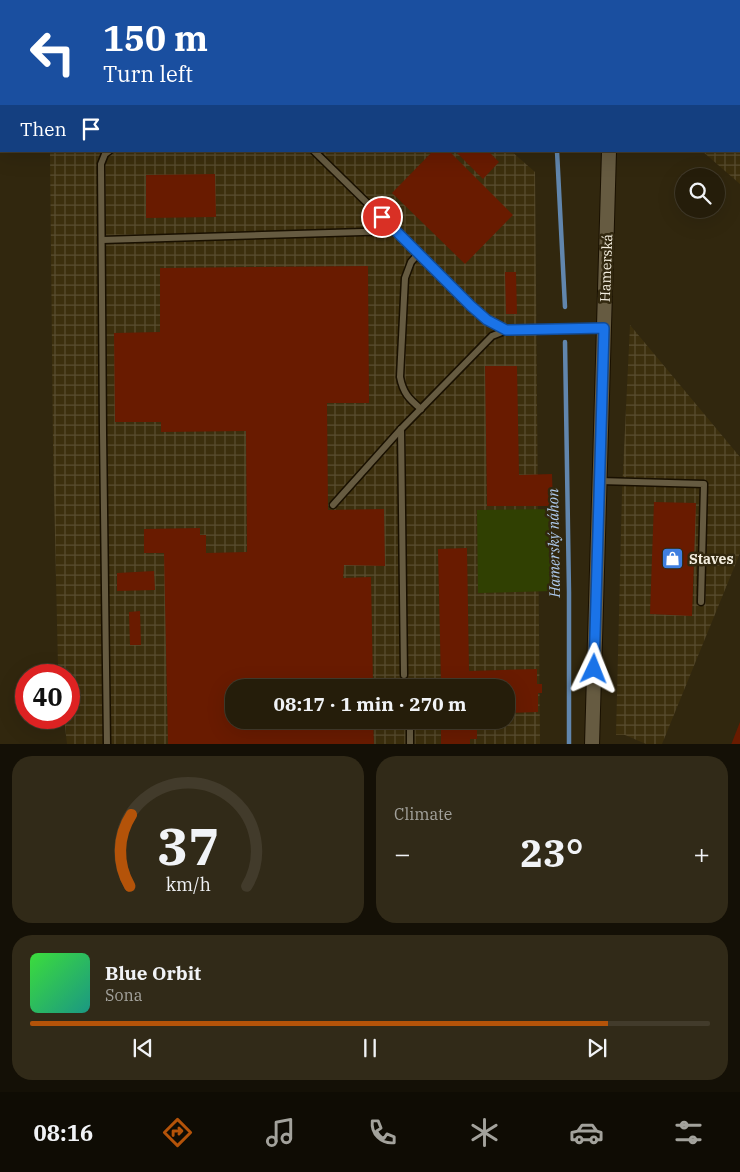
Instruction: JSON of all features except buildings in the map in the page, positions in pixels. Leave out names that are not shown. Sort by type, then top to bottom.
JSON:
[{"type":"street","name":"Hamerská","points":[[592,744],[609,152]]},
{"type":"lane","points":[[107,744],[101,164],[108,152]]},
{"type":"lane","points":[[315,152],[471,306],[487,320],[506,330]]},
{"type":"lane","points":[[102,240],[396,230]]},
{"type":"lane","points":[[419,253],[411,262],[405,278],[400,377],[402,386],[409,399],[421,409]]},
{"type":"lane","points":[[333,505],[401,430],[492,336],[506,330],[604,328]]},
{"type":"lane","points":[[401,430],[404,675]]},
{"type":"lane","points":[[600,481],[704,484],[701,602]]},
{"type":"lane","points":[[410,729],[410,744]]},
{"type":"shaded area","points":[[50,152],[512,152],[535,172],[540,744],[67,744],[65,729],[80,729],[80,664],[58,664]]},
{"type":"shaded area","points":[[703,152],[740,152],[740,184],[725,171],[725,168],[722,168]]},
{"type":"shaded area","points":[[630,325],[740,457],[740,553],[662,744],[646,744],[625,735],[616,735],[622,492]]},
{"type":"green space","points":[[554,509],[553,591],[478,593],[477,510]]},
{"type":"waterway","name":"Hamerský náhon","points":[[557,152],[565,307]]},
{"type":"waterway","name":"Hamerský náhon","points":[[565,342],[569,592],[569,744]]},
{"type":"place","name":"Staves","points":[[673,559]]},
{"type":"route","points":[[382,217],[471,306],[487,320],[506,330],[604,328],[594,669]]}]
